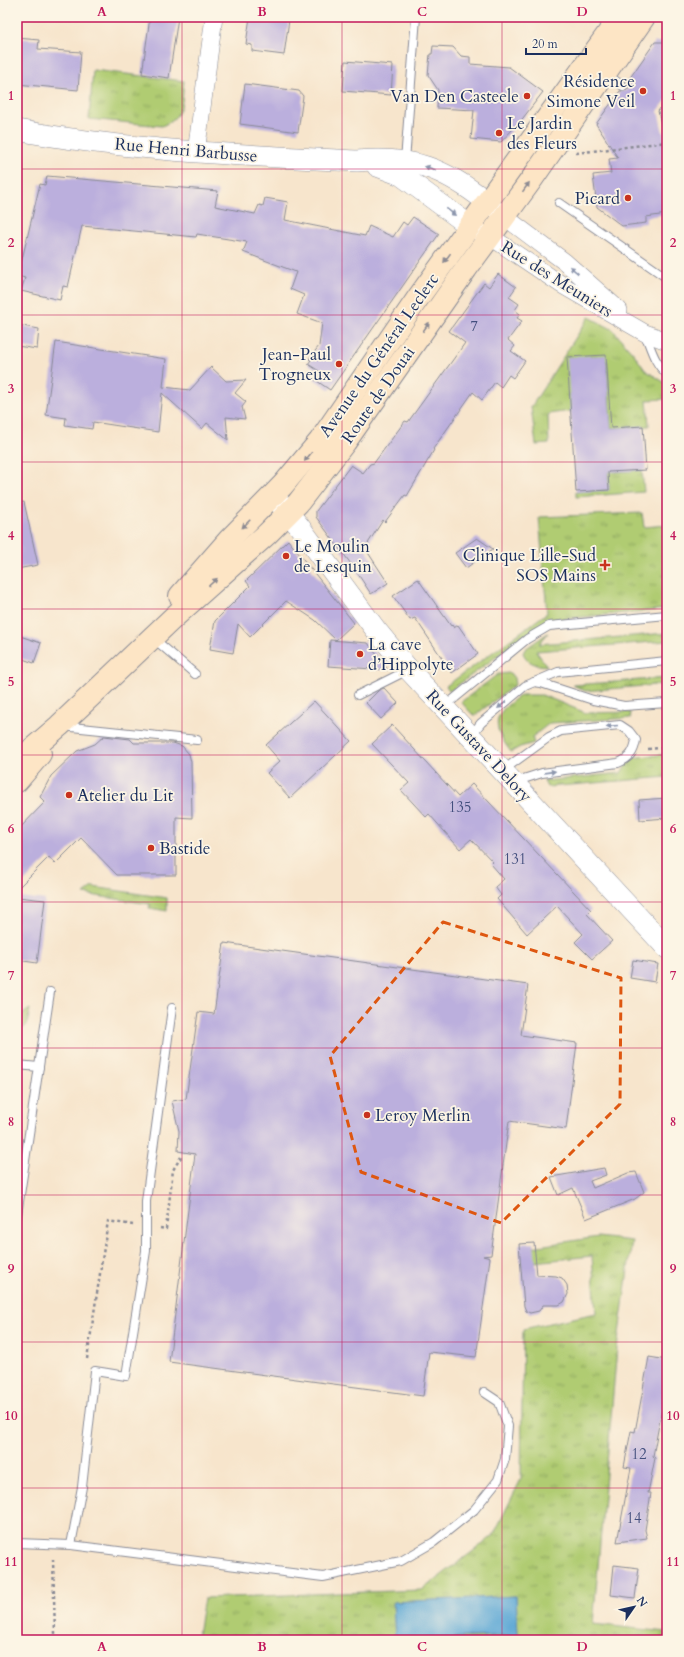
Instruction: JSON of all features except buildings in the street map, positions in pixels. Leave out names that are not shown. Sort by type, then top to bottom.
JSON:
[{"type":"main road","name":"Avenue du Général Leclerc","points":[[59,726],[114,673],[150,635],[220,550],[273,496],[320,441],[470,226],[620,17]]},
{"type":"main road","points":[[504,217],[644,17]]},
{"type":"main road","name":"Route de Douai","points":[[150,635],[289,514],[345,442],[504,217]]},
{"type":"main road","points":[[17,762],[59,726]]},
{"type":"main road","points":[[17,781],[34,761],[59,726]]},
{"type":"street","points":[[196,153],[214,17]]},
{"type":"street","name":"Rue Henri Barbusse","points":[[18,135],[90,141],[196,153],[357,161],[382,159],[405,161],[436,170],[452,178],[487,202]]},
{"type":"street","name":"Rue Henri Barbusse","points":[[357,161],[383,167],[401,175],[470,226]]},
{"type":"street","name":"Rue Henri Barbusse","points":[[452,178],[470,183],[486,185],[503,180]]},
{"type":"street","name":"Rue des Meuniers","points":[[487,202],[504,217],[577,272],[645,333]]},
{"type":"street","name":"Rue des Meuniers","points":[[470,226],[490,237],[562,285],[645,333],[667,341]]},
{"type":"street","name":"Rue Gustave Delory","points":[[273,496],[289,514],[376,630],[409,670],[667,948]]},
{"type":"street","points":[[17,748],[59,726]]},
{"type":"lane","points":[[405,161],[416,17]]},
{"type":"lane","points":[[605,73],[623,86]]},
{"type":"lane","points":[[559,203],[667,278]]},
{"type":"lane","points":[[645,333],[655,360],[660,368],[667,374]]},
{"type":"lane","points":[[443,708],[527,640],[549,626],[667,615]]},
{"type":"lane","points":[[150,635],[195,674]]},
{"type":"lane","points":[[470,737],[481,723],[496,709],[525,686],[558,672],[667,661]]},
{"type":"lane","points":[[358,695],[409,670]]},
{"type":"lane","points":[[533,682],[541,683],[593,700],[624,706],[667,703]]},
{"type":"lane","points":[[620,725],[629,731],[636,740],[634,751],[625,760],[618,763],[507,777],[548,737],[561,731],[620,725]]},
{"type":"lane","points":[[59,726],[197,740]]},
{"type":"lane","points":[[17,1214],[50,992]]},
{"type":"lane","points":[[71,1545],[82,1487],[95,1371],[126,1376],[146,1251],[146,1201],[172,1008]]},
{"type":"lane","points":[[17,1065],[39,1067]]},
{"type":"lane","points":[[17,1543],[71,1545],[322,1577],[401,1561],[434,1542],[474,1510],[498,1480],[505,1459],[508,1426],[499,1402],[484,1392]]},
{"type":"path","points":[[548,156],[667,142]]},
{"type":"path","points":[[634,751],[662,748],[667,745]]},
{"type":"highlighted area","points":[[443,922],[621,978],[620,1104],[501,1223],[361,1172],[330,1056]]},
{"type":"green space","points":[[93,70],[184,81],[182,102],[178,113],[175,118],[162,126],[89,119]]},
{"type":"green space","points":[[589,317],[612,329],[634,354],[645,370],[667,384],[667,399],[647,400],[649,426],[611,428],[607,361],[600,362],[571,411],[548,414],[549,444],[536,445],[531,407]]},
{"type":"green space","points":[[614,470],[614,472],[642,470],[644,492],[576,497],[576,492],[609,490],[608,471]]},
{"type":"green space","points":[[642,513],[644,527],[667,525],[667,609],[551,620],[538,626],[450,691],[446,686],[547,613],[539,517]]},
{"type":"green space","points":[[548,633],[539,644],[667,633],[667,641],[536,651],[547,666],[536,664],[527,660],[523,653],[525,649]]},
{"type":"green space","points":[[510,673],[514,678],[515,685],[474,716],[461,702],[498,674]]},
{"type":"green space","points":[[667,678],[667,684],[585,691],[573,685]]},
{"type":"green space","points":[[521,695],[542,695],[586,713],[630,712],[631,718],[550,723],[532,737],[534,743],[520,747],[511,752],[500,734],[498,720],[500,714],[505,708]]},
{"type":"green space","points":[[667,754],[667,777],[547,787],[544,781],[621,773],[630,758]]},
{"type":"green space","points":[[93,887],[167,898],[167,911],[149,908],[150,904],[84,894]]},
{"type":"green space","points":[[30,1009],[27,1025],[17,1033],[17,1018]]},
{"type":"green space","points":[[598,1237],[632,1241],[617,1348],[593,1624],[667,1632],[667,1640],[416,1640],[518,1635],[516,1596],[393,1602],[395,1640],[197,1640],[204,1598],[422,1590],[493,1536],[521,1479],[523,1329],[596,1313],[592,1256],[524,1263],[525,1248]]},
{"type":"water","points":[[516,1596],[518,1635],[395,1640],[393,1602]]},
{"type":"place","name":"Résidence Simone Veil","points":[[643,91]]},
{"type":"place","name":"Van Den Casteele","points":[[527,96]]},
{"type":"place","name":"Le Jardin des Fleurs","points":[[499,133]]},
{"type":"place","name":"Picard","points":[[628,198]]},
{"type":"place","name":"Jean-Paul Trogneux","points":[[339,364]]},
{"type":"place","name":"Le Moulin de Lesquin","points":[[286,556]]},
{"type":"place","name":"Clinique Lille-Sud SOS Mains","points":[[605,565]]},
{"type":"place","name":"La cave d’Hippolyte","points":[[360,654]]},
{"type":"place","name":"Atelier du Lit","points":[[69,795]]},
{"type":"place","name":"Bastide","points":[[151,848]]},
{"type":"place","name":"Leroy Merlin","points":[[367,1115]]}]
